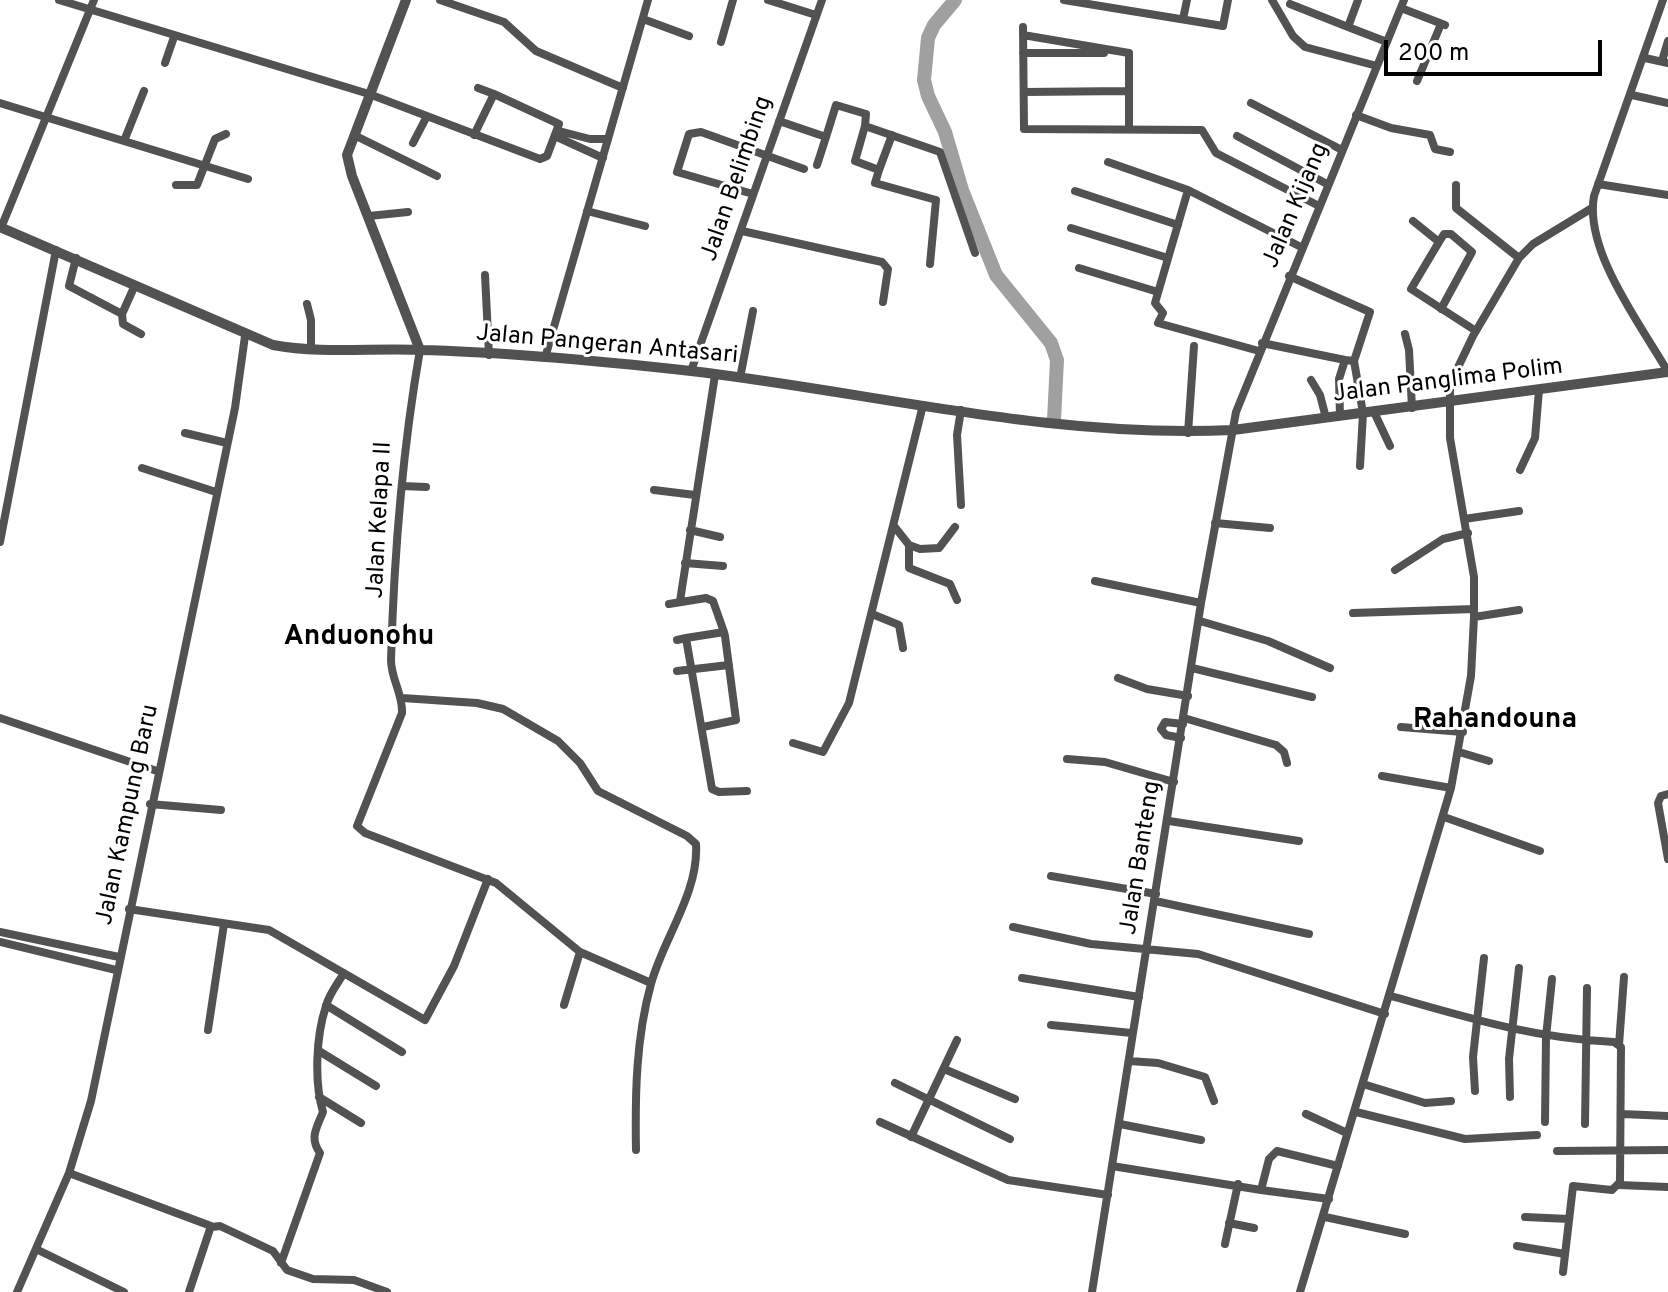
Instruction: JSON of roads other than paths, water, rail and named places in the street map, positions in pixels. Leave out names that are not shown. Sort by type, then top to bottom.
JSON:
[{"type":"street","points":[[59,0],[369,94],[540,159],[547,156],[558,134],[559,124],[478,88]]},
{"type":"street","points":[[0,228],[94,0]]},
{"type":"street","points":[[406,0],[354,135],[348,164],[420,350]]},
{"type":"street","points":[[440,0],[504,22],[536,51],[623,88]]},
{"type":"street","points":[[721,42],[733,0]]},
{"type":"street","points":[[768,0],[816,15]]},
{"type":"street","name":"Jalan Belimbing","points":[[691,371],[822,0]]},
{"type":"street","points":[[1064,0],[1106,3],[1223,26],[1228,0]]},
{"type":"street","points":[[1145,12],[1147,0]]},
{"type":"street","points":[[1183,19],[1187,0]]},
{"type":"street","points":[[1272,0],[1293,36],[1305,47],[1377,66]]},
{"type":"street","points":[[1348,27],[1358,0]]},
{"type":"street","points":[[545,358],[646,1]]},
{"type":"street","points":[[1290,4],[1387,42]]},
{"type":"street","points":[[1403,4],[1444,25],[1417,81]]},
{"type":"street","name":"Jalan Kijang","points":[[1233,430],[1289,276],[1403,4]]},
{"type":"street","points":[[1664,5],[1592,208],[1596,238],[1610,271],[1668,372]]},
{"type":"street","points":[[643,19],[689,36]]},
{"type":"street","points":[[1129,53],[1023,31],[1024,129],[1202,130],[1216,153],[1319,206]]},
{"type":"street","points":[[165,63],[174,37]]},
{"type":"street","points":[[1645,58],[1665,62],[1668,41]]},
{"type":"street","points":[[1023,53],[1129,53]]},
{"type":"street","points":[[1129,53],[1129,129]]},
{"type":"street","points":[[124,141],[144,91]]},
{"type":"street","points":[[1024,92],[1129,91]]},
{"type":"street","points":[[474,135],[494,94]]},
{"type":"street","points":[[1632,95],[1668,103]]},
{"type":"street","points":[[0,103],[248,179]]},
{"type":"street","points":[[1251,103],[1342,150]]},
{"type":"street","points":[[817,165],[838,104],[866,114],[854,164],[879,170]]},
{"type":"street","points":[[1356,115],[1391,128],[1430,135],[1435,149],[1450,152]]},
{"type":"street","points":[[413,143],[427,116]]},
{"type":"street","points":[[779,121],[826,137]]},
{"type":"street","points":[[865,126],[942,154],[975,253]]},
{"type":"street","points":[[753,194],[676,170],[689,134],[695,131],[804,169]]},
{"type":"street","points":[[176,185],[197,185],[215,139],[226,134]]},
{"type":"street","points":[[558,134],[608,139]]},
{"type":"street","points":[[558,134],[603,158]]},
{"type":"street","points":[[354,135],[437,176]]},
{"type":"street","points":[[892,135],[877,185],[936,200],[957,201]]},
{"type":"street","points":[[1237,136],[1327,184]]},
{"type":"street","points":[[1108,162],[1188,190],[1301,247]]},
{"type":"street","points":[[1598,184],[1668,195]]},
{"type":"street","points":[[1456,185],[1456,208],[1519,258]]},
{"type":"street","points":[[1188,190],[1155,303],[1163,313],[1158,323],[1261,347],[1349,360]]},
{"type":"street","points":[[1075,191],[1178,225]]},
{"type":"street","points":[[930,264],[936,200]]},
{"type":"street","points":[[1300,1292],[1444,817],[1463,732],[1474,613],[1468,533],[1451,450],[1452,376],[1519,258],[1533,244],[1592,208]]},
{"type":"street","points":[[587,211],[645,226]]},
{"type":"street","points":[[369,216],[408,212]]},
{"type":"street","points":[[1413,221],[1439,242]]},
{"type":"street","name":"Jalan Pangeran Antasari","points":[[0,228],[76,258],[245,336],[278,346],[311,350],[420,350],[545,358],[691,371],[1057,423],[1188,433],[1233,430]]},
{"type":"street","points":[[1071,228],[1168,258]]},
{"type":"street","points":[[742,231],[882,262],[888,269],[883,302]]},
{"type":"street","points":[[1441,309],[1472,252],[1451,234],[1444,234],[1411,289],[1441,309],[1476,331]]},
{"type":"street","points":[[0,542],[56,250]]},
{"type":"street","points":[[76,258],[69,286],[122,314]]},
{"type":"street","points":[[1079,268],[1158,292]]},
{"type":"street","points":[[485,275],[489,355]]},
{"type":"street","points":[[1289,276],[1369,311],[1339,379],[1340,416]]},
{"type":"street","points":[[135,285],[122,314],[123,324],[141,334]]},
{"type":"street","points":[[307,304],[311,320],[311,350]]},
{"type":"street","points":[[740,378],[753,311]]},
{"type":"street","points":[[1405,334],[1412,408]]},
{"type":"street","name":"Jalan Kampung Baru","points":[[17,1292],[69,1173],[91,1101],[227,443],[245,336]]},
{"type":"street","points":[[1188,433],[1194,346]]},
{"type":"street","name":"Jalan Kelapa II","points":[[420,350],[404,440],[391,661],[402,698],[394,738],[357,826],[365,833],[500,885],[580,952],[651,983]]},
{"type":"street","points":[[1349,360],[1369,413],[1390,446]]},
{"type":"street","name":"Jalan Panglima Polim","points":[[1233,430],[1668,372]]},
{"type":"street","points":[[680,601],[715,375]]},
{"type":"street","points":[[1311,380],[1320,395],[1326,418]]},
{"type":"street","points":[[1520,470],[1535,438],[1539,390]]},
{"type":"street","points":[[793,743],[816,751],[825,750],[849,703],[923,405]]},
{"type":"street","points":[[961,410],[957,435],[961,505]]},
{"type":"street","points":[[1360,466],[1369,413]]},
{"type":"street","name":"Jalan Banteng","points":[[1092,1292],[1169,821],[1201,603],[1233,430]]},
{"type":"street","points":[[185,433],[227,443]]},
{"type":"street","points":[[142,468],[216,492]]},
{"type":"street","points":[[402,486],[426,487]]},
{"type":"street","points":[[654,490],[695,495]]},
{"type":"street","points":[[1464,519],[1519,511]]},
{"type":"street","points":[[1215,523],[1270,528]]},
{"type":"street","points":[[893,525],[909,545],[920,549],[939,548],[955,527]]},
{"type":"street","points":[[690,530],[720,537]]},
{"type":"street","points":[[1395,570],[1443,539],[1468,533]]},
{"type":"street","points":[[909,545],[909,568],[950,584],[957,600]]},
{"type":"street","points":[[685,563],[723,566]]},
{"type":"street","points":[[1095,581],[1201,603]]},
{"type":"street","points":[[669,604],[706,598],[715,602],[724,632],[736,720],[703,727]]},
{"type":"street","points":[[1353,613],[1519,610]]},
{"type":"street","points":[[872,614],[899,625],[903,648]]},
{"type":"street","points":[[1200,621],[1268,641],[1330,668]]},
{"type":"street","points":[[724,632],[682,639],[693,669],[713,791],[747,791]]},
{"type":"street","points":[[677,671],[729,665]]},
{"type":"street","points":[[1192,668],[1312,697]]},
{"type":"street","points":[[1118,678],[1147,689],[1188,696]]},
{"type":"street","points":[[402,698],[477,703],[503,709],[558,741],[580,763],[598,791],[694,841],[695,860],[691,878],[651,983],[638,1061],[636,1150]]},
{"type":"street","points":[[0,718],[157,771]]},
{"type":"street","points":[[1181,738],[1166,735],[1161,729],[1165,722],[1184,721],[1276,745],[1284,752],[1287,763]]},
{"type":"street","points":[[1401,727],[1463,732]]},
{"type":"street","points":[[1459,752],[1489,761]]},
{"type":"street","points":[[1067,759],[1105,762],[1174,782]]},
{"type":"street","points":[[1382,776],[1451,788]]},
{"type":"street","points":[[1668,794],[1661,796],[1658,803],[1668,859]]},
{"type":"street","points":[[150,804],[221,810]]},
{"type":"street","points":[[1444,817],[1540,851]]},
{"type":"street","points":[[1169,821],[1299,841]]},
{"type":"street","points":[[1051,876],[1309,934]]},
{"type":"street","points":[[129,909],[269,930],[425,1020],[454,966],[488,879]]},
{"type":"street","points":[[208,1030],[224,924]]},
{"type":"street","points":[[1013,927],[1091,944],[1189,952],[1385,1014]]},
{"type":"street","points":[[0,932],[119,957]]},
{"type":"street","points":[[0,942],[116,970]]},
{"type":"street","points":[[564,1005],[580,952]]},
{"type":"street","points":[[1475,1091],[1476,1020],[1484,958]]},
{"type":"street","points":[[1510,1097],[1511,1030],[1519,968]]},
{"type":"street","points":[[281,1263],[320,1153],[314,1145],[314,1132],[323,1112],[318,1096],[319,1051],[326,1005],[344,973]]},
{"type":"street","points":[[1619,1185],[1623,1061],[1619,1045],[1624,977]]},
{"type":"street","points":[[1022,978],[1139,997]]},
{"type":"street","points":[[1545,1122],[1546,1037],[1552,979]]},
{"type":"street","points":[[1585,1124],[1587,988]]},
{"type":"street","points":[[1391,996],[1511,1030],[1619,1045]]},
{"type":"street","points":[[326,1005],[402,1052]]},
{"type":"street","points":[[1051,1025],[1132,1033]]},
{"type":"street","points":[[911,1137],[957,1040]]},
{"type":"street","points":[[319,1051],[376,1086]]},
{"type":"street","points":[[1129,1061],[1158,1063],[1205,1077],[1214,1101]]},
{"type":"street","points":[[944,1069],[1015,1099]]},
{"type":"street","points":[[895,1083],[1010,1139]]},
{"type":"street","points":[[1363,1084],[1425,1103],[1451,1101]]},
{"type":"street","points":[[318,1096],[361,1123]]},
{"type":"street","points":[[1356,1112],[1448,1136],[1503,1140],[1537,1135]]},
{"type":"street","points":[[1306,1114],[1347,1133]]},
{"type":"street","points":[[1622,1114],[1668,1116]]},
{"type":"street","points":[[880,1122],[1008,1180],[1108,1195]]},
{"type":"street","points":[[1120,1124],[1201,1140]]},
{"type":"street","points":[[1557,1151],[1621,1148],[1668,1150]]},
{"type":"street","points":[[1261,1190],[1274,1151],[1338,1166]]},
{"type":"street","points":[[1112,1166],[1329,1199]]},
{"type":"street","points":[[69,1173],[136,1195],[212,1227],[220,1226],[273,1251],[287,1270],[306,1277],[354,1280],[387,1292]]},
{"type":"street","points":[[1225,1244],[1238,1184]]},
{"type":"street","points":[[1563,1272],[1573,1186],[1612,1190],[1619,1185],[1668,1187]]},
{"type":"street","points":[[1325,1217],[1405,1234]]},
{"type":"street","points":[[1525,1217],[1569,1219]]},
{"type":"street","points":[[1229,1223],[1254,1228]]},
{"type":"street","points":[[189,1292],[212,1227]]},
{"type":"street","points":[[1517,1246],[1565,1254]]},
{"type":"street","points":[[36,1249],[124,1292]]},
{"type":"waterway","points":[[955,0],[934,25],[928,38],[924,80],[945,132],[962,190],[996,275],[1051,343],[1057,360],[1054,420]]},
{"type":"district","name":"Anduonohu","points":[[359,638]]},
{"type":"district","name":"Rahandouna","points":[[1495,721]]}]
